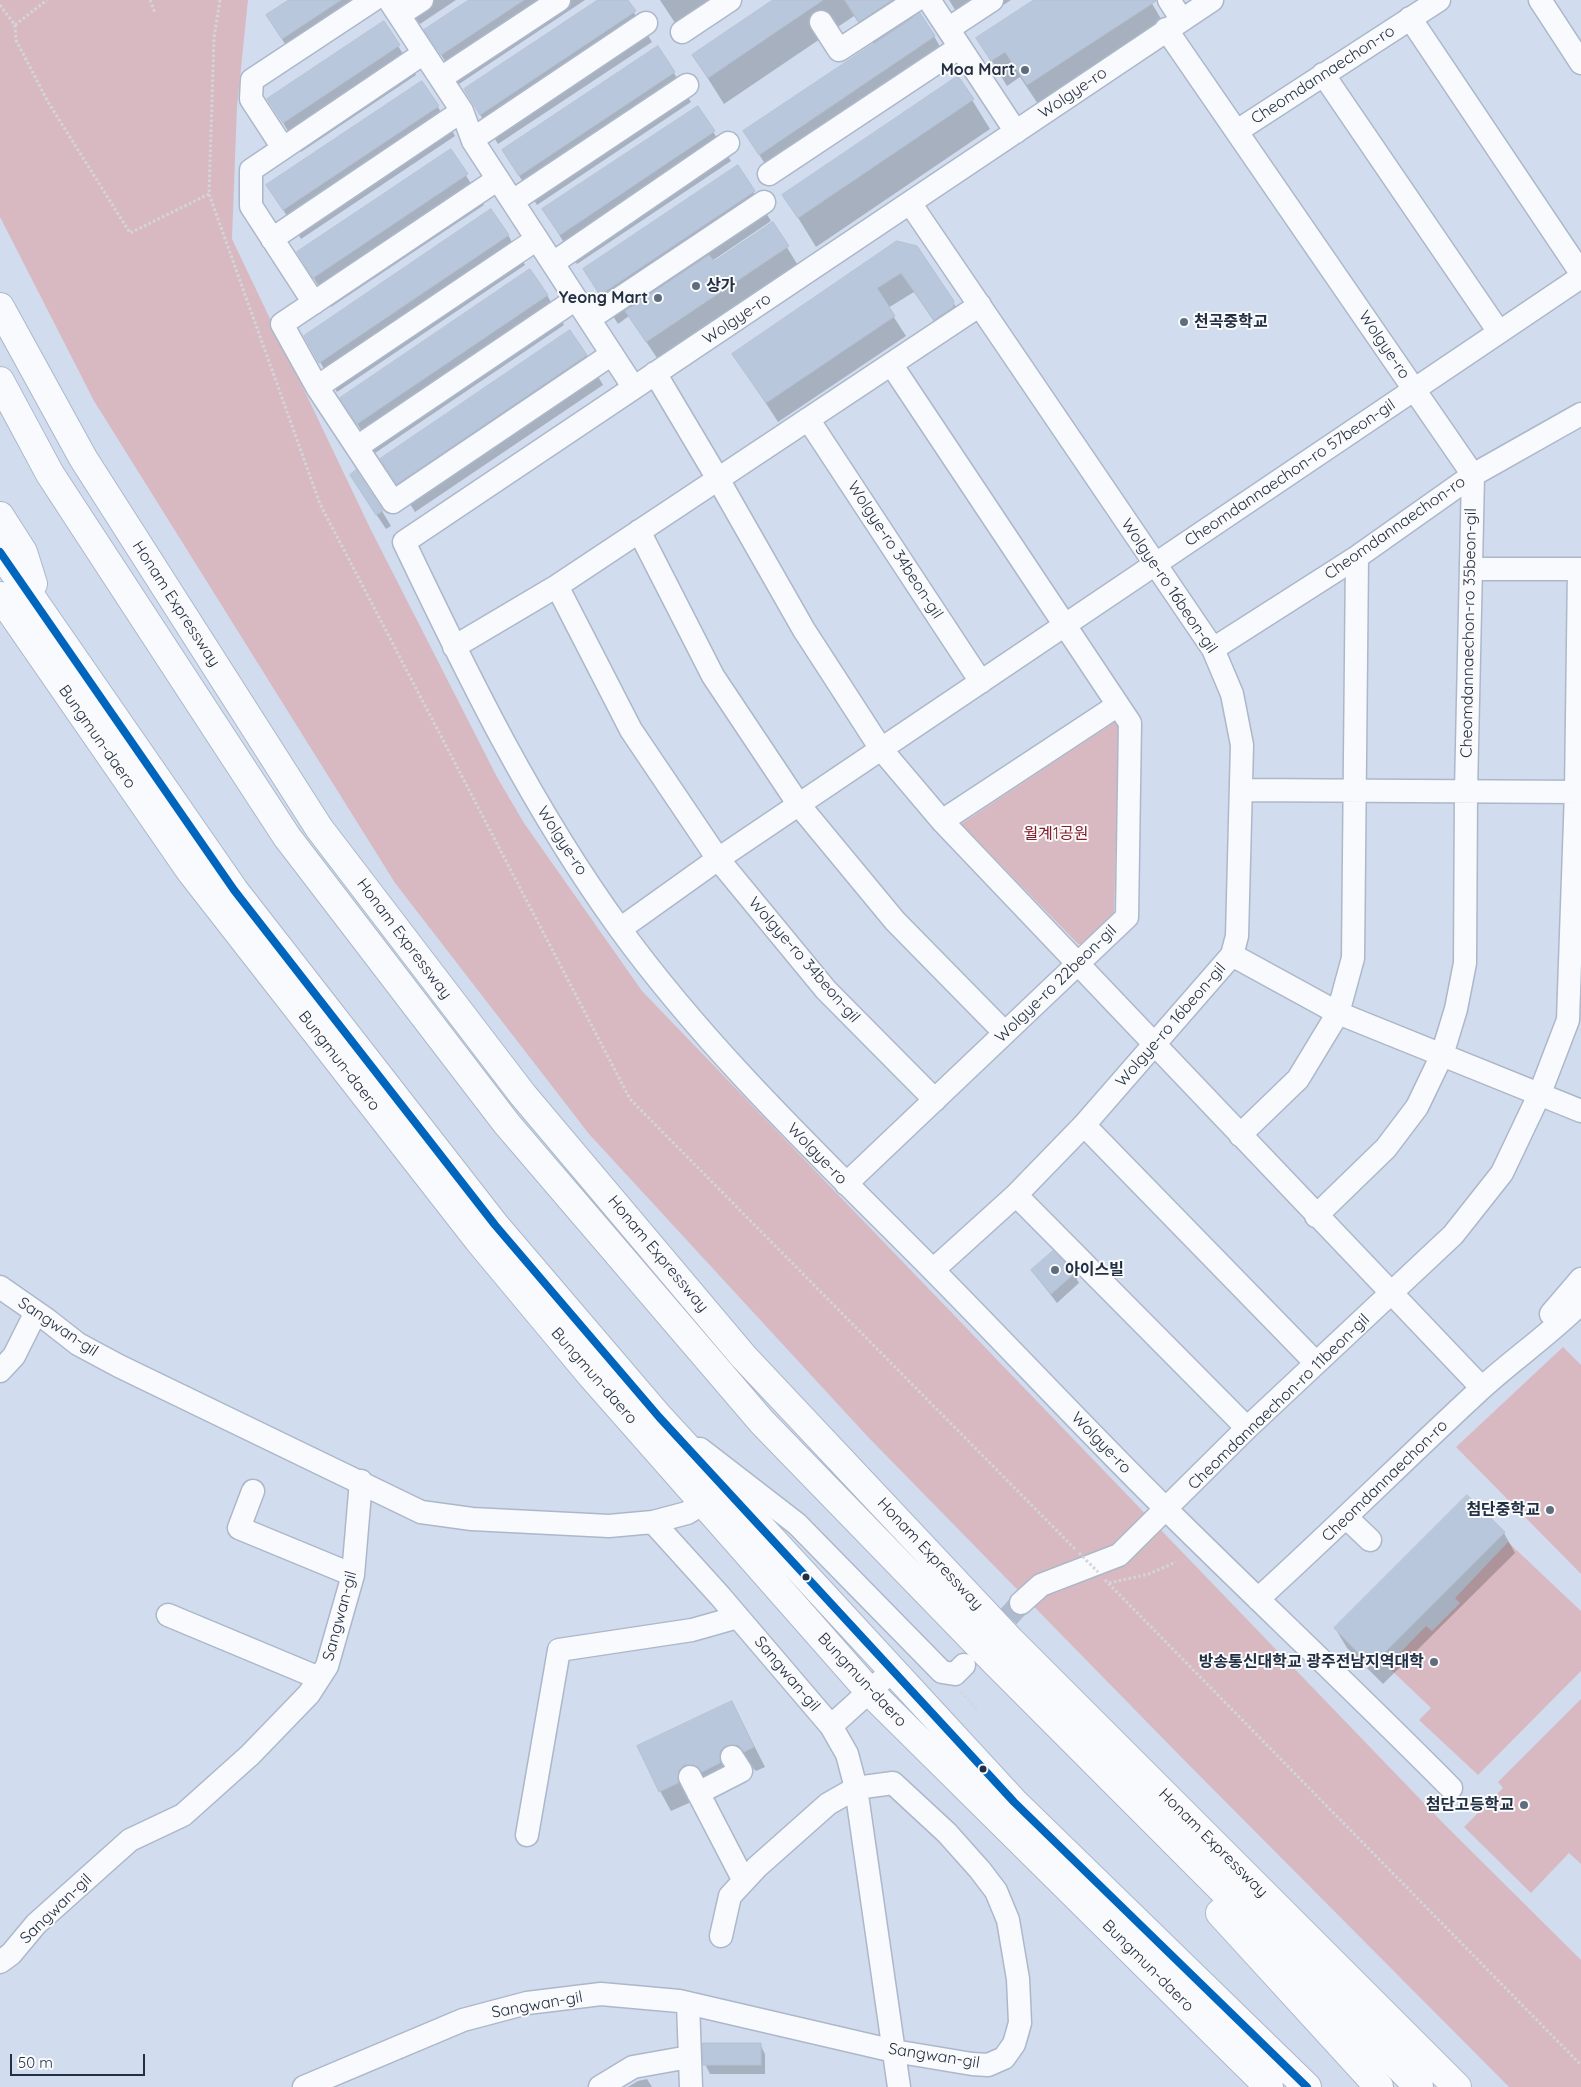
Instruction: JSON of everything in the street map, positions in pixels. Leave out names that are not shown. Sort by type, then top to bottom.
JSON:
[{"type":"main road","name":"Honam Expressway","points":[[0,307],[83,458],[319,828],[523,1095],[743,1356],[1011,1641],[1458,2087]]},
{"type":"main road","name":"Honam Expressway","points":[[0,381],[50,474],[287,837],[507,1124],[762,1422],[994,1661],[1419,2087]]},
{"type":"main road","points":[[0,516],[23,552],[46,621]]},
{"type":"main road","name":"Bungmun-daero","points":[[0,552],[234,890],[495,1225],[659,1417],[1014,1802],[1307,2087]]},
{"type":"main road","name":"Bungmun-daero","points":[[0,596],[192,872],[479,1241],[590,1374],[705,1502],[868,1691],[1269,2087]]},
{"type":"main road","points":[[994,1661],[1076,1766],[1220,1913],[1380,2087]]},
{"type":"street","points":[[283,148],[251,99],[252,80],[373,0]]},
{"type":"street","points":[[422,0],[394,8],[462,111],[473,139],[498,179],[634,388]]},
{"type":"street","points":[[440,78],[559,0]]},
{"type":"street","points":[[682,32],[730,0]]},
{"type":"street","points":[[821,22],[839,50],[916,0]]},
{"type":"street","points":[[929,0],[1016,132]]},
{"type":"street","points":[[769,174],[954,38],[992,0]]},
{"type":"street","points":[[1169,0],[1174,25]]},
{"type":"street","name":"Wolgye-ro","points":[[1212,0],[404,542],[499,738],[550,825],[620,929],[702,1034],[846,1184],[933,1270],[1167,1510],[1359,1695],[1451,1788]]},
{"type":"street","name":"Cheomdannaechon-ro","points":[[1236,131],[1439,0]]},
{"type":"street","points":[[1540,0],[1581,64]]},
{"type":"street","points":[[1410,18],[1581,273]]},
{"type":"street","points":[[473,139],[646,23]]},
{"type":"street","name":"Wolgye-ro","points":[[1174,25],[1236,131],[1472,475]]},
{"type":"street","points":[[314,303],[251,206],[251,170],[424,53]]},
{"type":"street","points":[[1323,74],[1499,332]]},
{"type":"street","points":[[513,201],[687,85]]},
{"type":"street","points":[[272,239],[462,111]]},
{"type":"street","points":[[553,263],[728,143]]},
{"type":"street","points":[[498,179],[282,324],[317,387],[393,502],[612,354]]},
{"type":"street","points":[[589,319],[764,202]]},
{"type":"street","name":"Wolgye-ro 16beon-gil","points":[[910,203],[1213,649],[1232,694],[1242,745],[1237,936],[1232,955],[1084,1125],[1016,1195],[933,1270]]},
{"type":"street","points":[[317,387],[537,239]]},
{"type":"street","name":"Cheomdannaechon-ro 57beon-gil","points":[[1155,564],[1581,277]]},
{"type":"street","points":[[357,447],[576,299]]},
{"type":"street","points":[[454,647],[557,586],[980,305]]},
{"type":"street","points":[[891,364],[1065,626]]},
{"type":"street","points":[[655,373],[804,630],[881,749],[942,821],[1079,962],[1316,1216],[1482,1388]]},
{"type":"street","name":"Cheomdannaechon-ro","points":[[1213,649],[1356,557],[1472,475],[1581,414]]},
{"type":"street","name":"Wolgye-ro 34beon-gil","points":[[808,419],[981,682]]},
{"type":"street","name":"Cheomdannaechon-ro 35beon-gil","points":[[1442,1055],[1456,1009],[1465,963],[1472,475]]},
{"type":"street","points":[[639,532],[713,676],[799,805],[895,921],[1005,1033]]},
{"type":"street","points":[[1240,1135],[1298,1079],[1338,1012],[1353,958],[1356,557]]},
{"type":"street","points":[[620,929],[718,859],[1155,564]]},
{"type":"street","points":[[1471,570],[1580,569],[1578,792],[1568,1020],[1540,1093]]},
{"type":"street","name":"Wolgye-ro 34beon-gil","points":[[557,586],[631,730],[718,859],[826,990],[935,1100]]},
{"type":"street","name":"Wolgye-ro 22beon-gil","points":[[846,1184],[1127,917],[1130,723],[1065,626]]},
{"type":"street","points":[[942,821],[1118,706]]},
{"type":"street","points":[[1242,790],[1578,792]]},
{"type":"street","points":[[1232,955],[1338,1012],[1581,1111]]},
{"type":"street","points":[[1316,1216],[1386,1148],[1417,1107],[1442,1055]]},
{"type":"street","name":"Cheomdannaechon-ro 11beon-gil","points":[[1021,1603],[1041,1585],[1119,1555],[1167,1510],[1247,1428],[1392,1295],[1453,1235],[1502,1173],[1540,1093]]},
{"type":"street","points":[[1084,1125],[1316,1363]]},
{"type":"street","points":[[1016,1195],[1247,1428]]},
{"type":"street","points":[[1510,1363],[1581,1279]]},
{"type":"street","name":"Sangwan-gil","points":[[0,1288],[78,1344],[421,1512],[472,1519],[609,1526],[653,1522],[687,1513],[705,1502]]},
{"type":"street","points":[[1510,1363],[1554,1330],[1581,1303]]},
{"type":"street","points":[[0,1371],[14,1356],[36,1312]]},
{"type":"street","name":"Cheomdannaechon-ro","points":[[1258,1599],[1347,1518],[1510,1363]]},
{"type":"street","points":[[659,1417],[797,1524],[942,1672],[955,1674],[964,1665]]},
{"type":"street","name":"Sangwan-gil","points":[[0,1962],[11,1954],[36,1924],[130,1840],[183,1815],[250,1755],[308,1694],[327,1666],[353,1575],[361,1481]]},
{"type":"street","points":[[253,1491],[239,1528],[353,1575]]},
{"type":"street","points":[[1347,1518],[1370,1540]]},
{"type":"street","name":"Sangwan-gil","points":[[304,2087],[463,2020],[527,2003],[601,1994],[635,1996],[688,2003],[894,2051],[972,2064],[988,2065],[1004,2058],[1014,2044],[1020,2023],[1018,1979],[1008,1920],[996,1891],[948,1833],[893,1783],[856,1788],[847,1754],[831,1726],[738,1617],[653,1522]]},
{"type":"street","points":[[168,1616],[319,1678]]},
{"type":"street","points":[[527,1835],[559,1650],[692,1630],[738,1617]]},
{"type":"street","points":[[831,1726],[892,1671]]},
{"type":"street","points":[[722,1768],[694,1785],[744,1881]]},
{"type":"street","points":[[721,1936],[730,1896],[828,1804],[856,1788],[899,2087]]},
{"type":"street","points":[[688,2003],[689,2057],[692,2087]]},
{"type":"street","points":[[600,2087],[633,2067],[689,2057]]},
{"type":"path","points":[[15,25],[47,0]]},
{"type":"path","points":[[150,0],[155,13]]},
{"type":"path","points":[[0,5],[15,25],[16,40],[25,61],[48,102],[130,232],[209,194]]},
{"type":"path","points":[[1079,1553],[1581,2065]]},
{"type":"path","points":[[1108,1583],[1148,1574],[1176,1562]]},
{"type":"green space","points":[[0,0],[248,0],[237,107],[232,239],[370,528],[497,777],[524,823],[642,991],[1446,1826],[1581,1960],[1581,2087],[1509,2087],[1184,1760],[868,1437],[589,1134],[395,883],[94,401],[0,217]]},
{"type":"green space","name":"월계1공원","points":[[1116,721],[1119,727],[1114,915],[1084,944],[1078,944],[961,824]]},
{"type":"green space","name":"첨단중학교","points":[[1563,1347],[1581,1365],[1581,1574],[1456,1447]]},
{"type":"green space","points":[[1508,1542],[1581,1611],[1581,1671],[1478,1775],[1419,1720],[1431,1708],[1387,1666],[1426,1626],[1432,1631],[1460,1603],[1455,1598]]},
{"type":"green space","name":"첨단고등학교","points":[[1581,1699],[1581,1864],[1569,1853],[1531,1893],[1464,1827],[1503,1788],[1498,1782]]},
{"type":"building","points":[[289,0],[341,0],[282,39],[266,15]]},
{"type":"building","points":[[469,0],[524,0],[441,55],[424,30]]},
{"type":"building","points":[[598,0],[628,0],[636,11],[480,115],[464,89]]},
{"type":"building","points":[[773,0],[823,0],[708,78],[692,55]]},
{"type":"building","points":[[845,0],[892,0],[859,22]]},
{"type":"building","points":[[1034,0],[1156,1],[1027,85],[1005,52],[991,61],[976,38]]},
{"type":"building","points":[[920,13],[935,36],[759,155],[743,131]]},
{"type":"building","points":[[384,21],[400,45],[283,123],[267,99]]},
{"type":"building","points":[[658,46],[675,72],[519,176],[502,150]]},
{"type":"building","points":[[958,76],[974,99],[798,218],[782,195]]},
{"type":"building","points":[[422,81],[439,106],[283,210],[266,185]]},
{"type":"building","points":[[698,106],[715,131],[560,235],[542,209]]},
{"type":"building","points":[[451,149],[468,174],[313,278],[297,252]]},
{"type":"building","points":[[738,165],[755,191],[600,295],[583,269]]},
{"type":"building","points":[[491,209],[509,235],[319,363],[304,336]]},
{"type":"building","name":"상가","points":[[773,222],[789,246],[646,342],[625,311],[709,255],[714,261]]},
{"type":"building","points":[[897,241],[917,246],[954,301],[953,307],[934,320],[901,273],[877,288],[895,316],[766,403],[732,354]]},
{"type":"building","points":[[530,269],[548,295],[357,424],[340,398]]},
{"type":"building","points":[[570,330],[587,355],[397,484],[380,459]]},
{"type":"building","points":[[356,470],[383,511],[376,515],[350,475]]},
{"type":"building","name":"아이스빌","points":[[1053,1251],[1075,1273],[1051,1294],[1031,1270]]},
{"type":"building","points":[[1467,1495],[1505,1532],[1371,1666],[1334,1628]]},
{"type":"building","points":[[732,1701],[754,1747],[744,1752],[738,1745],[725,1746],[720,1751],[720,1763],[702,1772],[697,1766],[684,1765],[679,1770],[678,1783],[659,1792],[637,1746]]},
{"type":"building","points":[[703,2043],[761,2043],[761,2065],[703,2065]]},
{"type":"tunnel","points":[[986,1641],[1021,1603]]},
{"type":"transit line","points":[[0,552],[234,890],[495,1225],[659,1417],[1014,1802],[1307,2087]]},
{"type":"place","name":"Moa Mart","points":[[1025,70]]},
{"type":"place","name":"상가","points":[[696,286]]},
{"type":"place","name":"Yeong Mart","points":[[658,298]]},
{"type":"place","name":"천곡중학교","points":[[1184,322]]},
{"type":"place","name":"아이스빌","points":[[1055,1270]]},
{"type":"place","name":"첨단중학교","points":[[1550,1510]]},
{"type":"place","name":"방송통신대학교 광주전남지역대학","points":[[1434,1662]]},
{"type":"place","name":"첨단고등학교","points":[[1524,1805]]}]
